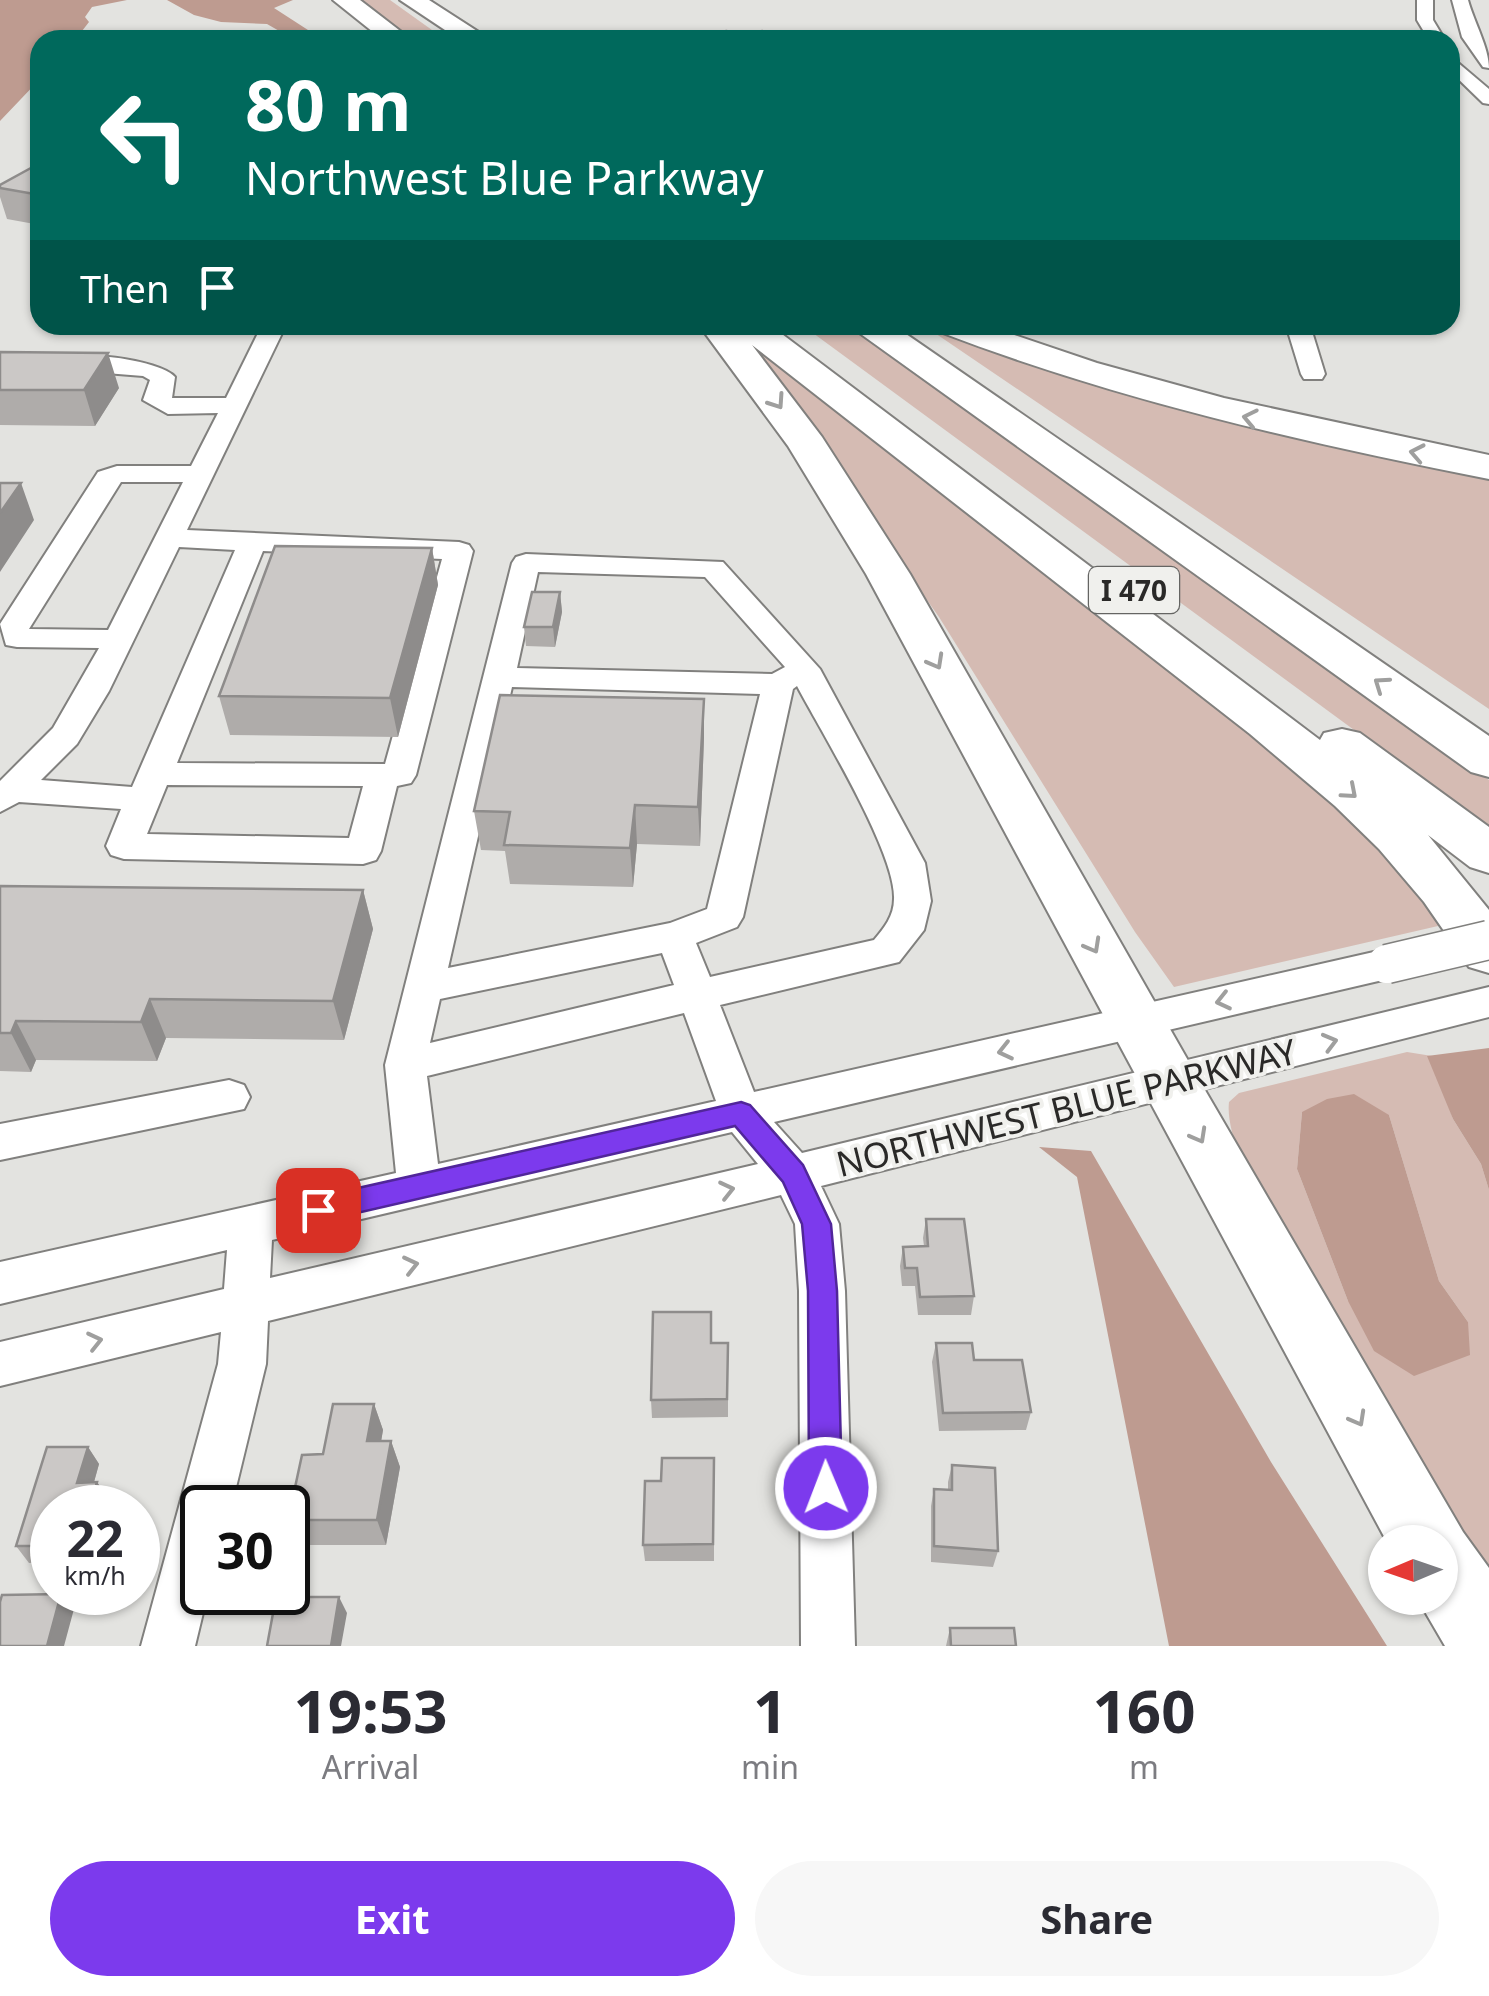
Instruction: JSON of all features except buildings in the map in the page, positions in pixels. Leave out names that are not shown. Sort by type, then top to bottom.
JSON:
[{"type":"highway","points":[[345,0],[386,30]]},
{"type":"highway","points":[[411,0],[452,30]]},
{"type":"highway","points":[[411,0],[461,30]]},
{"type":"highway","points":[[726,335],[774,397],[890,576],[1134,1021],[1419,1525]]},
{"type":"highway","points":[[761,335],[1267,723],[1352,794],[1398,836],[1489,952]]},
{"type":"highway","name":"I 470","points":[[793,335],[1489,854]]},
{"type":"highway","name":"I 470","points":[[884,335],[1489,760]]},
{"type":"highway","points":[[925,335],[1489,723]]},
{"type":"highway","points":[[978,335],[1045,361],[1220,412],[1489,467]]},
{"type":"highway","points":[[1458,1591],[1489,1644]]},
{"type":"street","points":[[1425,0],[1424,20],[1430,30]]},
{"type":"street","points":[[1460,0],[1470,37],[1489,63]]},
{"type":"street","points":[[1460,70],[1486,94]]},
{"type":"street","points":[[1460,97],[1486,94]]},
{"type":"street","points":[[5,796],[65,736],[119,639],[269,335]]},
{"type":"street","points":[[1301,335],[1313,374]]},
{"type":"street","points":[[57,363],[148,369],[162,378],[156,400],[168,406],[233,405]]},
{"type":"street","points":[[119,639],[17,638],[13,628],[108,478],[117,474],[198,474]]},
{"type":"street","points":[[5,796],[399,775],[458,552],[168,538]]},
{"type":"street","points":[[252,542],[124,846],[363,851],[383,776]]},
{"type":"street","points":[[406,1066],[886,952],[906,930],[913,901],[908,863],[791,676],[713,568],[526,563],[406,1066],[418,1186]]},
{"type":"street","points":[[497,677],[791,676]]},
{"type":"street","points":[[423,988],[675,936],[724,917],[791,676]]},
{"type":"street","points":[[675,936],[741,1113],[794,1174],[817,1224],[822,1291],[828,1646]]},
{"type":"street","name":"NORTHWEST BLUE PARKWAY","points":[[0,1283],[1489,940]]},
{"type":"street","name":"NORTHWEST BLUE PARKWAY","points":[[0,1364],[1170,1084],[1489,1002]]},
{"type":"street","points":[[0,1142],[19,1142],[229,1098]]},
{"type":"street","points":[[210,1485],[242,1364],[252,1225]]},
{"type":"street","points":[[168,1646],[180,1600]]},
{"type":"shaded area","points":[[0,0],[127,0],[92,7],[83,30],[30,30],[30,90],[0,121]]},
{"type":"shaded area","points":[[167,0],[293,0],[274,8],[308,30],[278,30],[267,24],[221,22],[194,15]]},
{"type":"shaded area","points":[[360,0],[390,0],[432,30],[400,30]]},
{"type":"shaded area","points":[[816,335],[862,335],[1489,780],[1489,829]]},
{"type":"shaded area","points":[[938,335],[963,335],[1102,385],[1228,422],[1489,477],[1489,709]]},
{"type":"shaded area","points":[[740,336],[1324,786],[1451,923],[1174,987],[1135,932],[939,617]]},
{"type":"shaded area","points":[[1489,1048],[1489,1190],[1481,1164],[1453,1119],[1427,1056]]},
{"type":"shaded area","points":[[1407,1052],[1432,1056],[1453,1119],[1481,1164],[1489,1190],[1489,1590],[1458,1537],[1458,1525],[1451,1525],[1257,1195],[1231,1128],[1229,1102],[1239,1093]],"holes":[[[1302,1112],[1389,1115],[1439,1281],[1468,1322],[1348,1301],[1297,1169]]]},
{"type":"shaded area","points":[[1354,1094],[1389,1115],[1439,1281],[1468,1322],[1470,1355],[1414,1376],[1374,1351],[1348,1301],[1297,1169],[1302,1112],[1327,1099]]},
{"type":"shaded area","points":[[1039,1147],[1091,1151],[1271,1462],[1387,1646],[1169,1646],[1077,1177]]},
{"type":"route","points":[[318,1210],[741,1113],[794,1174],[817,1224],[826,1488]]}]
